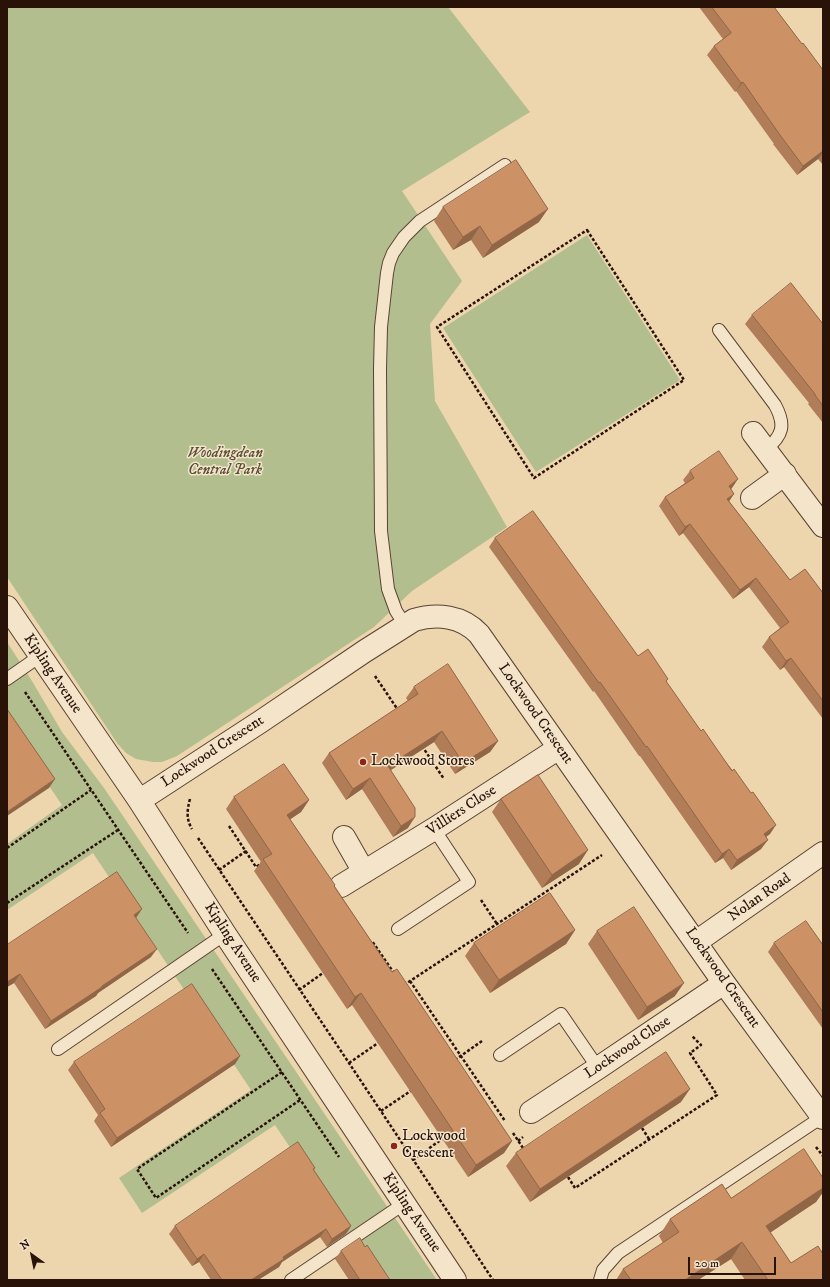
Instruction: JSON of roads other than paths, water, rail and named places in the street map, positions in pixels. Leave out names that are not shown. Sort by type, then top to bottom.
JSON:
[{"type":"street","points":[[753,433],[823,526]]},
{"type":"street","points":[[752,498],[784,474]]},
{"type":"street","name":"Kipling Avenue","points":[[7,607],[138,800],[225,934],[455,1280]]},
{"type":"street","name":"Lockwood Crescent","points":[[138,800],[228,743],[405,625],[422,618],[442,616],[453,618],[470,626],[479,634],[724,983],[823,1117]]},
{"type":"street","name":"Villiers Close","points":[[341,886],[434,829],[559,748]]},
{"type":"street","points":[[344,837],[364,872]]},
{"type":"street","name":"Nolan Road","points":[[696,942],[823,853]]},
{"type":"street","name":"Lockwood Close","points":[[531,1112],[724,983]]},
{"type":"lane","points":[[405,625],[396,611],[388,589],[381,532],[381,327],[388,268],[394,253],[404,237],[420,221],[505,165]]},
{"type":"lane","points":[[719,330],[775,405],[779,414],[781,433],[774,443],[765,450]]},
{"type":"lane","points":[[10,676],[40,656]]},
{"type":"lane","points":[[398,929],[469,882],[434,829]]},
{"type":"lane","points":[[58,1049],[225,934]]},
{"type":"lane","points":[[500,1055],[562,1014],[598,1068]]},
{"type":"lane","points":[[600,1280],[603,1270],[618,1254],[823,1117]]},
{"type":"lane","points":[[291,1280],[405,1203]]},
{"type":"place","name":"Lockwood Stores","points":[[363,762]]},
{"type":"place","name":"Lockwood Crescent","points":[[394,1146]]},
{"type":"park label","name":"Woodingdean Central Park","points":[[225,462]]}]
